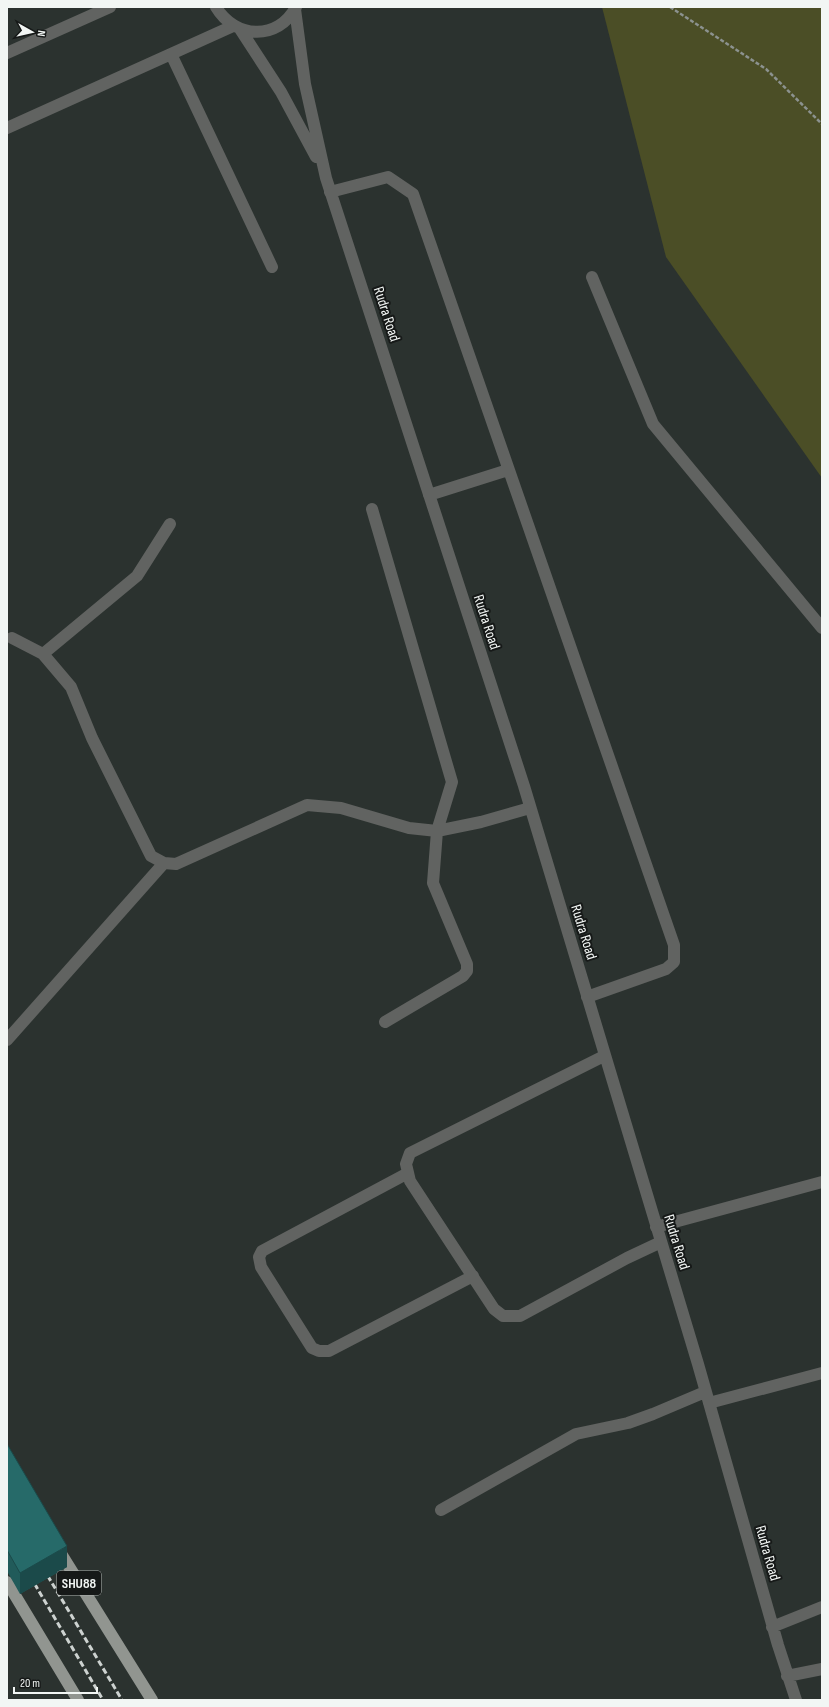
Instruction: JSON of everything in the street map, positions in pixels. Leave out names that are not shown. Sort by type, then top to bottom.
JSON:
[{"type":"main road","name":"SHU88","points":[[52,1540],[152,1700]]},
{"type":"main road","points":[[7,1582],[78,1700]]},
{"type":"street","points":[[7,53],[110,7]]},
{"type":"street","name":"Rudra Road","points":[[216,7],[221,16],[237,27],[281,92],[306,136],[326,178]]},
{"type":"street","points":[[7,128],[171,54],[237,27],[248,32],[264,31],[279,26],[291,15],[295,8]]},
{"type":"street","name":"Rudra Road","points":[[295,8],[305,84],[330,192],[530,808],[707,1397],[772,1627],[796,1700]]},
{"type":"street","points":[[171,54],[272,266]]},
{"type":"street","points":[[330,192],[388,177],[413,194],[674,945],[674,962],[666,969],[587,997]]},
{"type":"street","points":[[592,277],[653,424],[822,628]]},
{"type":"street","points":[[429,495],[508,470]]},
{"type":"street","points":[[372,509],[452,782],[437,831],[433,883],[465,957],[467,971],[463,976],[385,1022]]},
{"type":"street","points":[[43,654],[137,576],[170,524]]},
{"type":"street","points":[[12,638],[43,654],[71,688],[92,738],[151,856],[164,864],[176,864],[307,805],[341,808],[409,828],[437,831],[481,822],[530,808]]},
{"type":"street","points":[[7,1040],[164,864]]},
{"type":"street","points":[[604,1056],[410,1153],[406,1164],[410,1181],[494,1309],[503,1316],[520,1316],[627,1258],[661,1242]]},
{"type":"street","points":[[408,1173],[262,1251],[259,1257],[261,1267],[312,1348],[319,1351],[329,1351],[473,1276]]},
{"type":"street","points":[[656,1227],[822,1182]]},
{"type":"street","points":[[441,1510],[576,1434],[628,1423],[707,1397],[822,1373]]},
{"type":"street","points":[[772,1627],[822,1607]]},
{"type":"street","points":[[787,1676],[822,1668]]},
{"type":"path","points":[[670,7],[766,69],[822,124]]},
{"type":"green space","points":[[602,7],[822,7],[822,478],[666,257]]},
{"type":"building","points":[[7,1444],[67,1546],[20,1573],[7,1550]]},
{"type":"railway","points":[[43,1568],[122,1700]]},
{"type":"railway","points":[[30,1576],[103,1700]]}]
